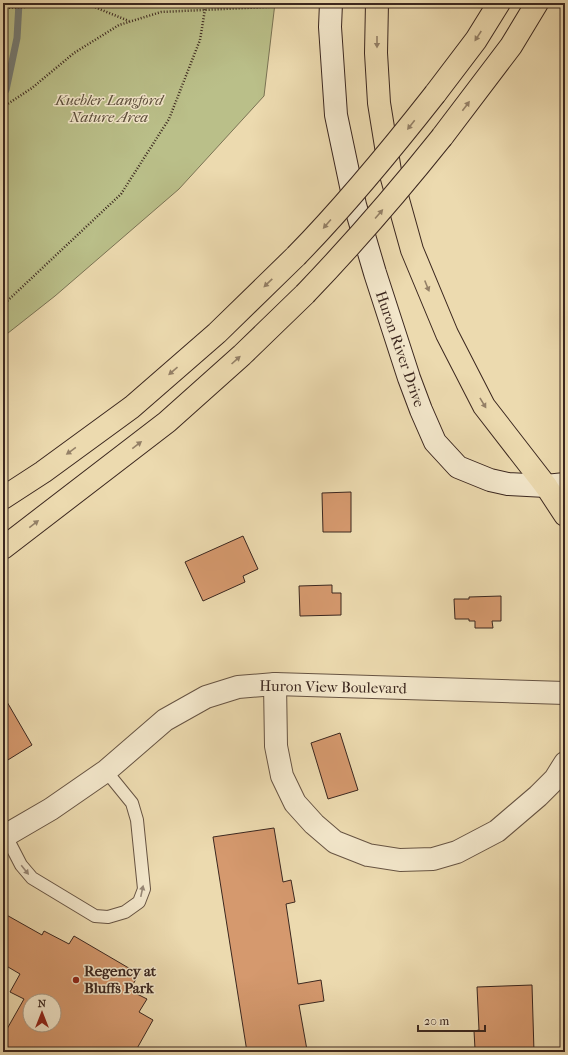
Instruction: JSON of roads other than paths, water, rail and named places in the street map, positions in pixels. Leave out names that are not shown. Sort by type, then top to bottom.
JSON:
[{"type":"main road","points":[[377,3],[376,53],[380,103],[390,172],[412,250],[447,334],[484,406],[555,485],[565,515]]},
{"type":"main road","points":[[3,498],[43,472],[132,407],[217,333],[296,256],[323,229],[399,139],[476,40],[499,3]]},
{"type":"main road","points":[[3,548],[167,422],[242,355],[305,294],[388,204],[442,137],[511,46],[538,3]]},
{"type":"street","name":"Huron River Drive","points":[[331,3],[330,27],[336,115],[355,205],[374,273],[421,410],[435,442],[458,467],[490,480],[508,484],[555,485]]},
{"type":"street","name":"Huron View Boulevard","points":[[5,837],[51,809],[106,771],[165,720],[206,698],[238,688],[275,684],[565,693]]},
{"type":"street","points":[[275,684],[276,746],[282,776],[295,803],[314,824],[336,842],[368,855],[400,860],[433,859],[457,852],[497,831],[556,779],[565,763]]},
{"type":"lane","points":[[5,837],[21,865],[32,878],[95,916],[108,917],[125,912],[139,902],[144,889],[138,820],[132,803],[106,771]]},
{"type":"waterway","points":[[6,90],[17,38],[19,3]]},
{"type":"place","name":"Regency at Bluffs Park","points":[[76,980]]},
{"type":"park label","name":"Kuebler Langford Nature Area","points":[[109,108]]}]
